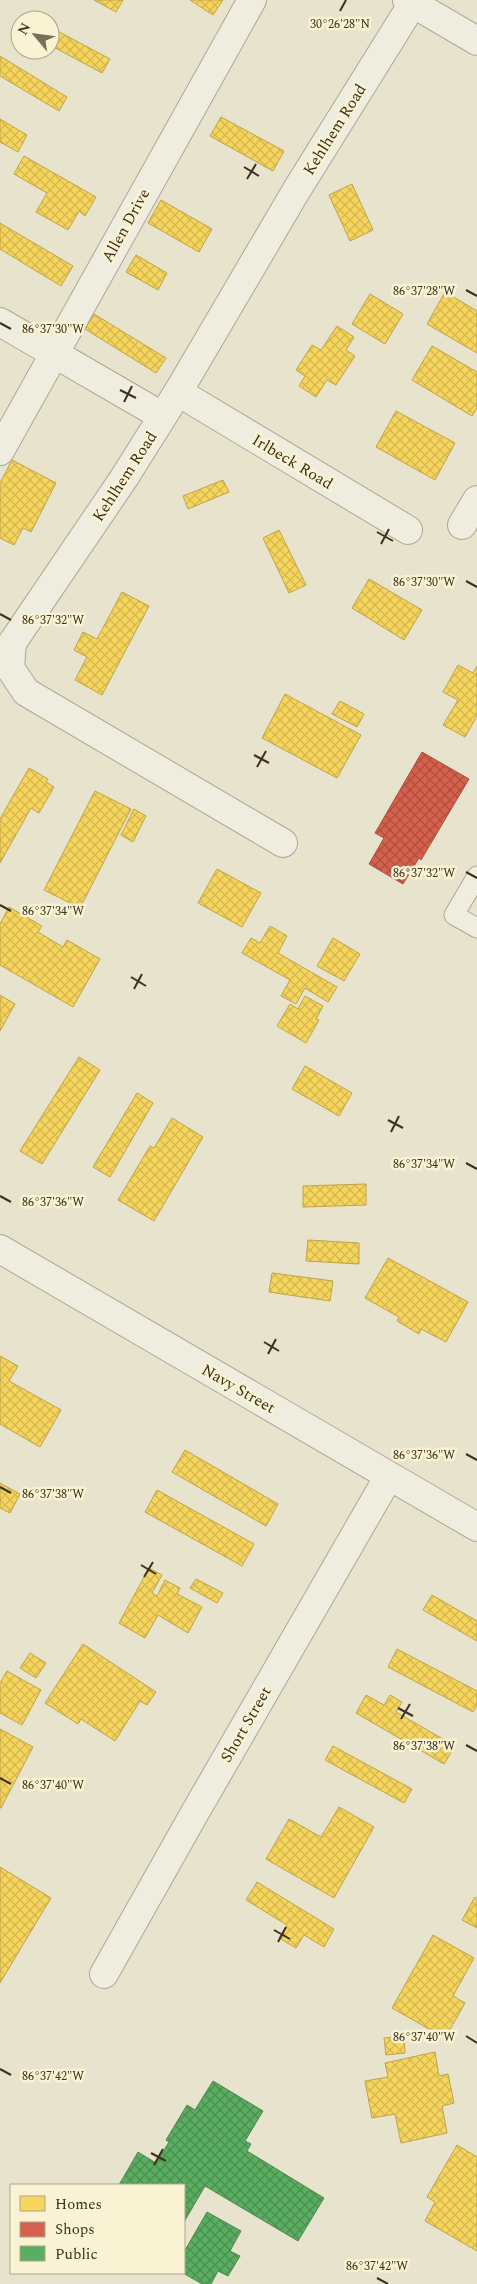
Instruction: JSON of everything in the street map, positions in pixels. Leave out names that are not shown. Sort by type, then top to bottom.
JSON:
[{"type":"street","name":"Allen Drive","points":[[0,451],[53,352],[252,0]]},
{"type":"street","points":[[410,2],[477,41]]},
{"type":"street","name":"Kehlhem Road","points":[[283,843],[26,692],[10,668],[12,643],[124,478],[178,392],[410,2]]},
{"type":"street","points":[[0,322],[162,416]]},
{"type":"street","name":"Irlbeck Road","points":[[178,392],[408,530]]},
{"type":"street","points":[[462,525],[477,500]]},
{"type":"street","name":"Navy Street","points":[[0,1249],[477,1527]]},
{"type":"street","name":"Short Street","points":[[104,1974],[192,1816],[389,1476]]},
{"type":"lane","points":[[477,876],[454,915],[477,928]]},
{"type":"building: Homes","points":[[94,0],[123,0],[116,12]]},
{"type":"building: Homes","points":[[190,0],[223,0],[213,15]]},
{"type":"building: Homes","points":[[60,32],[110,59],[102,73],[60,50]]},
{"type":"building: Homes","points":[[0,56],[67,97],[59,111],[0,76]]},
{"type":"building: Homes","points":[[221,117],[284,151],[273,171],[210,136]]},
{"type":"building: Homes","points":[[0,119],[27,135],[18,152],[0,142]]},
{"type":"building: Homes","points":[[24,156],[96,197],[85,216],[79,211],[68,230],[36,212],[47,193],[14,174]]},
{"type":"building: Homes","points":[[352,184],[373,230],[350,241],[329,195]]},
{"type":"building: Homes","points":[[161,200],[212,229],[199,252],[148,223]]},
{"type":"building: Homes","points":[[0,223],[73,266],[61,286],[0,249]]},
{"type":"building: Homes","points":[[136,255],[167,273],[158,290],[126,272]]},
{"type":"building: Homes","points":[[445,292],[477,311],[477,353],[427,324]]},
{"type":"building: Homes","points":[[370,294],[403,314],[385,344],[352,324]]},
{"type":"building: Homes","points":[[94,314],[166,358],[156,373],[85,329]]},
{"type":"building: Homes","points":[[337,326],[354,337],[346,350],[355,356],[336,385],[327,380],[316,397],[299,386],[305,376],[296,370],[312,345],[321,350]]},
{"type":"building: Homes","points":[[432,346],[477,372],[477,408],[472,416],[412,380]]},
{"type":"building: Homes","points":[[396,411],[455,443],[435,480],[376,447]]},
{"type":"building: Homes","points":[[12,460],[56,483],[31,532],[23,528],[14,545],[0,538],[0,483]]},
{"type":"building: Homes","points":[[223,480],[229,492],[188,509],[183,496]]},
{"type":"building: Homes","points":[[279,530],[306,585],[289,593],[263,538]]},
{"type":"building: Homes","points":[[369,579],[422,610],[404,640],[352,608]]},
{"type":"building: Homes","points":[[122,592],[149,606],[102,695],[75,680],[87,657],[74,650],[83,632],[97,639]]},
{"type":"building: Homes","points":[[458,665],[473,673],[477,666],[477,716],[465,737],[443,725],[458,700],[443,692]]},
{"type":"building: Homes","points":[[285,694],[361,735],[337,778],[262,738]]},
{"type":"building: Homes","points":[[340,701],[364,714],[357,727],[332,714]]},
{"type":"building: Homes","points":[[29,768],[48,779],[46,782],[54,787],[39,813],[31,808],[0,863],[0,819]]},
{"type":"building: Homes","points":[[95,791],[131,809],[80,908],[44,890]]},
{"type":"building: Homes","points":[[134,809],[146,816],[133,842],[121,835]]},
{"type":"building: Homes","points":[[217,869],[261,893],[242,927],[198,903]]},
{"type":"building: Homes","points":[[9,907],[42,926],[38,932],[63,947],[67,940],[100,959],[73,1007],[0,965],[0,924]]},
{"type":"building: Homes","points":[[270,926],[287,936],[278,953],[337,987],[328,1002],[305,988],[296,1004],[281,996],[290,980],[242,953],[251,938],[260,943]]},
{"type":"building: Homes","points":[[333,938],[360,954],[344,981],[317,966]]},
{"type":"building: Homes","points":[[0,995],[15,1004],[0,1031]]},
{"type":"building: Homes","points":[[305,996],[323,1006],[316,1019],[319,1020],[306,1043],[277,1026],[290,1004],[298,1009]]},
{"type":"building: Homes","points":[[79,1057],[100,1070],[42,1164],[20,1151]]},
{"type":"building: Homes","points":[[305,1066],[352,1093],[339,1116],[292,1089]]},
{"type":"building: Homes","points":[[137,1093],[153,1103],[110,1177],[93,1167]]},
{"type":"building: Homes","points":[[172,1118],[203,1137],[154,1221],[118,1200],[150,1146],[154,1148]]},
{"type":"building: Homes","points":[[366,1184],[366,1205],[303,1207],[303,1186]]},
{"type":"building: Homes","points":[[308,1240],[359,1243],[359,1264],[306,1261]]},
{"type":"building: Homes","points":[[388,1258],[468,1302],[446,1342],[421,1329],[419,1334],[397,1321],[399,1317],[365,1298]]},
{"type":"building: Homes","points":[[272,1273],[333,1281],[330,1301],[269,1292]]},
{"type":"building: Homes","points":[[0,1356],[18,1366],[9,1381],[61,1410],[40,1447],[0,1424]]},
{"type":"building: Homes","points":[[185,1450],[278,1504],[266,1526],[172,1472]]},
{"type":"building: Homes","points":[[0,1483],[20,1494],[10,1513],[0,1508]]},
{"type":"building: Homes","points":[[157,1490],[254,1544],[242,1566],[145,1512]]},
{"type":"building: Homes","points":[[149,1568],[162,1575],[152,1593],[157,1596],[165,1580],[180,1588],[177,1594],[202,1607],[188,1633],[158,1615],[145,1638],[119,1623]]},
{"type":"building: Homes","points":[[196,1579],[223,1593],[217,1603],[190,1588]]},
{"type":"building: Homes","points":[[432,1595],[477,1621],[477,1641],[423,1610]]},
{"type":"building: Homes","points":[[83,1644],[156,1692],[147,1705],[140,1701],[115,1741],[81,1719],[78,1724],[45,1703]]},
{"type":"building: Homes","points":[[397,1649],[477,1691],[477,1705],[473,1712],[388,1667]]},
{"type":"building: Homes","points":[[30,1653],[46,1663],[36,1678],[20,1668]]},
{"type":"building: Homes","points":[[7,1671],[41,1690],[22,1725],[0,1713],[0,1683]]},
{"type":"building: Homes","points":[[366,1695],[384,1705],[390,1695],[402,1702],[396,1712],[455,1746],[444,1764],[356,1713]]},
{"type":"building: Homes","points":[[0,1729],[33,1747],[1,1808],[0,1808]]},
{"type":"building: Homes","points":[[333,1746],[412,1789],[404,1803],[325,1760]]},
{"type":"building: Homes","points":[[339,1807],[374,1827],[334,1898],[266,1859],[289,1819],[321,1837]]},
{"type":"building: Homes","points":[[0,1867],[51,1898],[0,1983]]},
{"type":"building: Homes","points":[[257,1882],[334,1929],[324,1947],[304,1935],[296,1948],[279,1938],[287,1925],[246,1900]]},
{"type":"building: Homes","points":[[475,1897],[477,1899],[477,1928],[462,1920]]},
{"type":"building: Homes","points":[[433,1935],[474,1958],[453,1996],[465,2003],[445,2038],[392,2008]]},
{"type":"building: Homes","points":[[404,2036],[405,2053],[386,2055],[384,2038]]},
{"type":"building: Homes","points":[[435,2052],[439,2076],[448,2074],[454,2103],[442,2106],[447,2133],[401,2143],[395,2114],[372,2118],[365,2081],[388,2077],[385,2063]]},
{"type":"building: Homes","points":[[457,2145],[477,2157],[477,2251],[425,2221],[435,2202],[427,2197]]},
{"type":"building: Shops","points":[[422,752],[469,779],[421,860],[419,858],[403,884],[369,864],[384,838],[375,833]]},
{"type":"building: Public","points":[[213,2081],[263,2111],[245,2141],[251,2144],[247,2151],[324,2198],[298,2241],[205,2186],[185,2220],[185,2184],[120,2184],[138,2152],[156,2163],[169,2142],[166,2140],[187,2105],[195,2110]]},
{"type":"building: Public","points":[[207,2212],[241,2231],[230,2251],[240,2256],[228,2276],[218,2271],[211,2284],[202,2284],[185,2274],[185,2250]]}]
